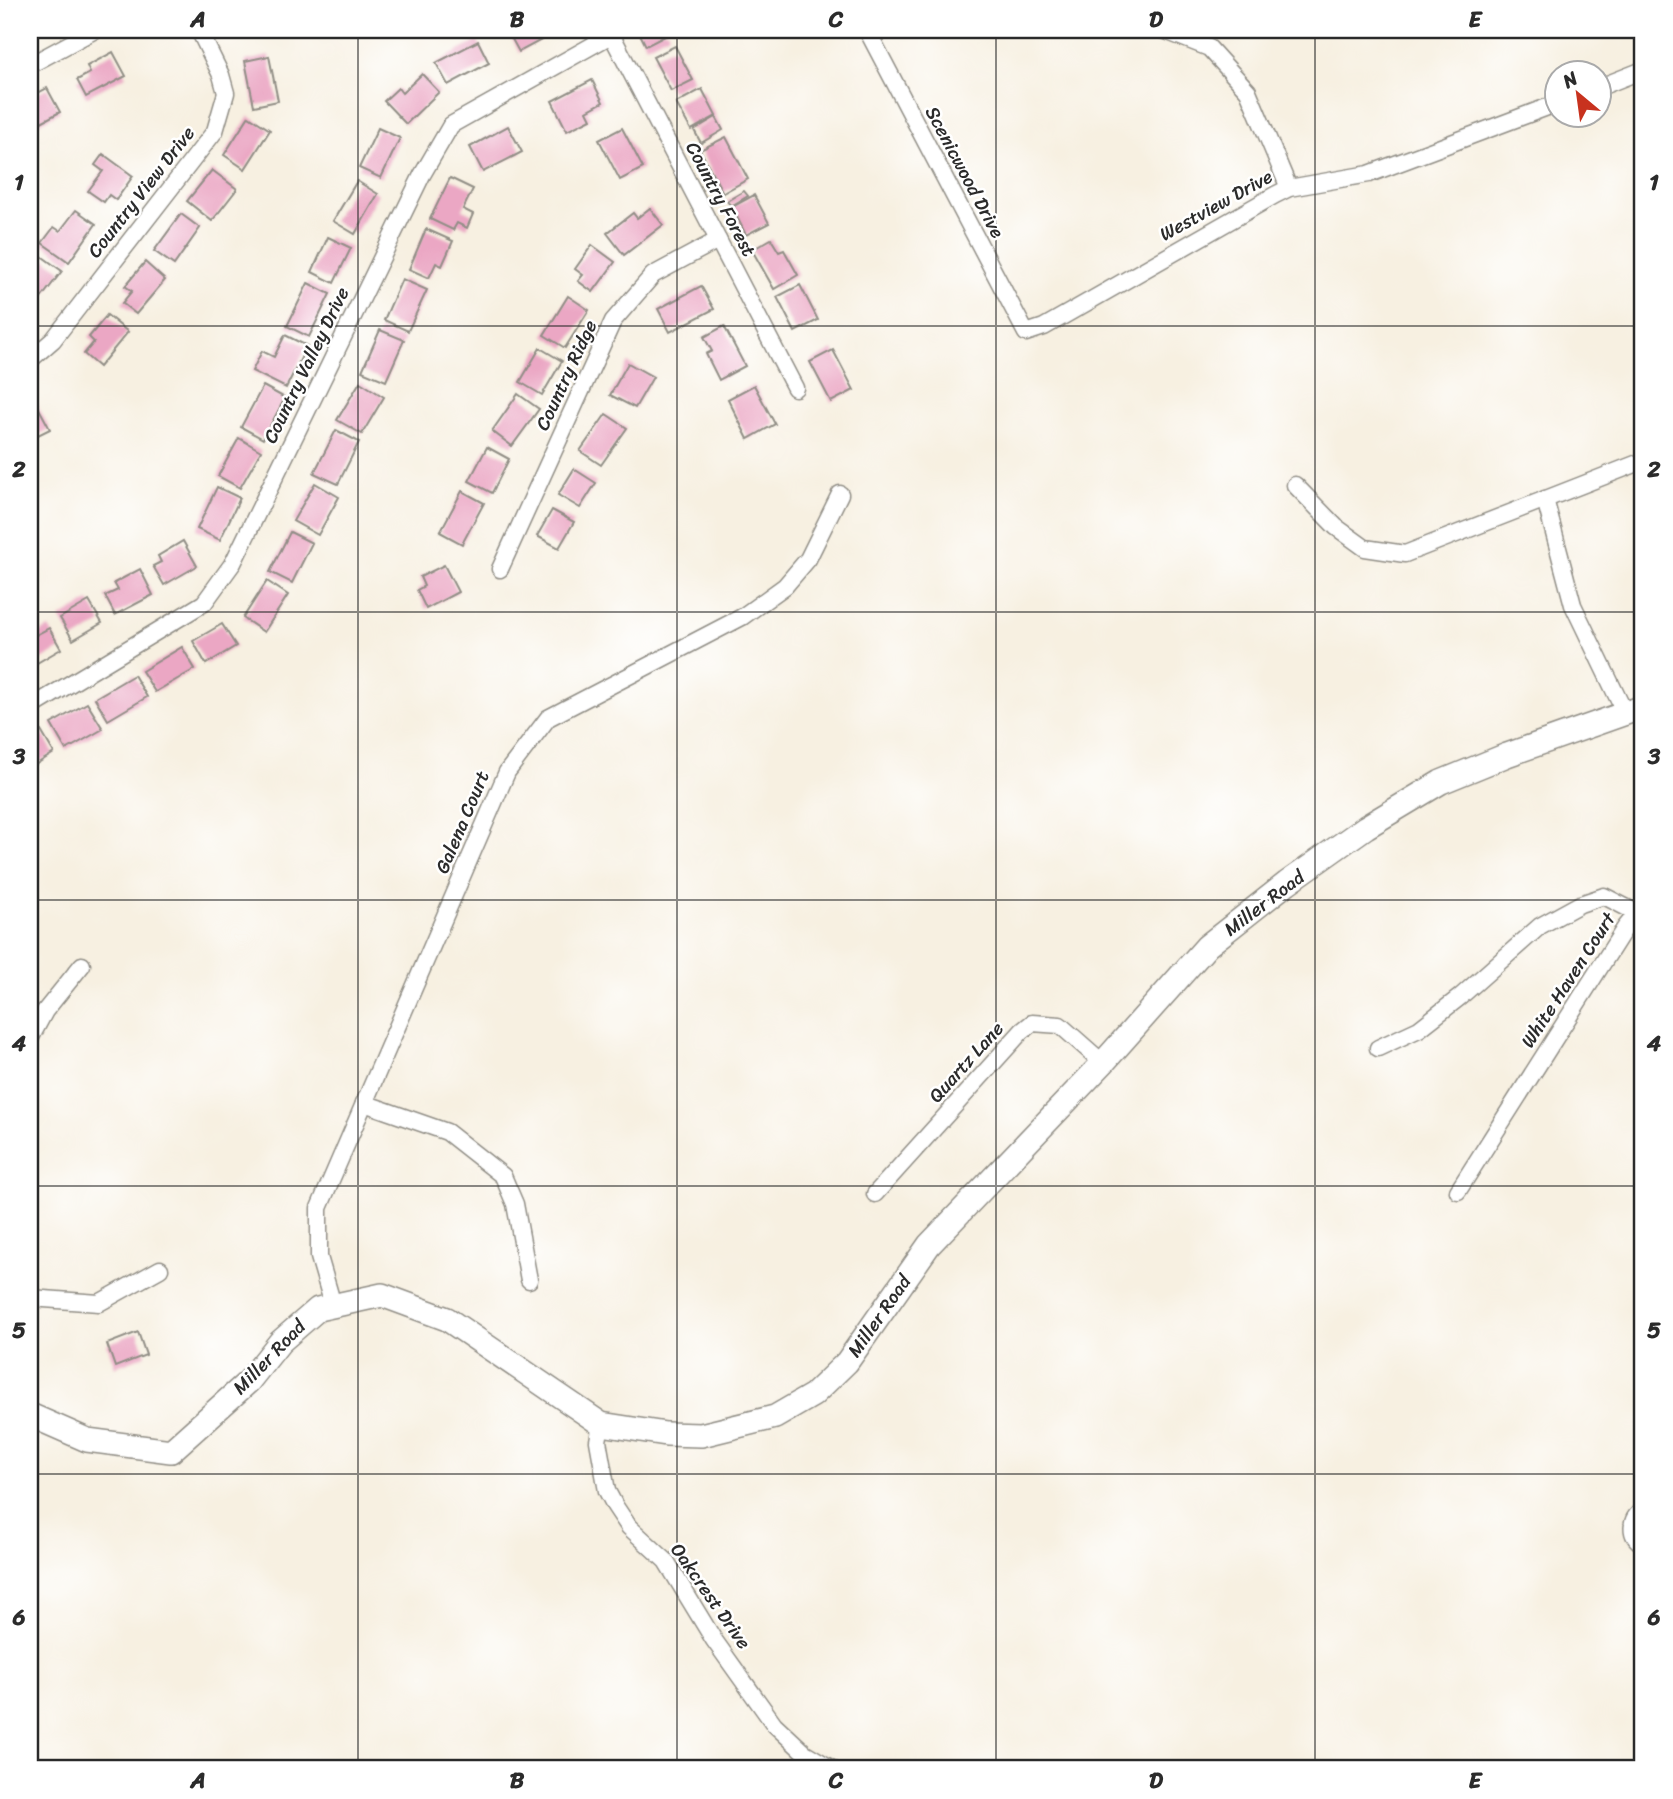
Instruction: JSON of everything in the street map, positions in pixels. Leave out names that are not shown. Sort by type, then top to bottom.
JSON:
[{"type":"street","points":[[30,65],[95,30]]},
{"type":"street","name":"Country View Drive","points":[[30,360],[53,340],[215,131],[226,93],[221,75],[199,30]]},
{"type":"street","name":"Scenicwood Drive","points":[[867,30],[1026,333]]},
{"type":"street","points":[[1163,30],[1209,48],[1248,91],[1289,188]]},
{"type":"street","name":"Country Forest","points":[[610,32],[795,388]]},
{"type":"street","name":"Country Valley Drive","points":[[30,708],[204,603],[233,563],[422,175],[451,125],[610,32]]},
{"type":"street","points":[[1614,82],[1643,71]]},
{"type":"street","name":"Westview Drive","points":[[1026,333],[1044,327],[1289,188],[1369,174],[1544,108]]},
{"type":"street","name":"Country Ridge","points":[[500,569],[614,321],[653,275],[718,240]]},
{"type":"street","points":[[1295,485],[1336,527],[1365,548],[1405,554],[1643,461]]},
{"type":"street","name":"Galena Court","points":[[333,1305],[319,1258],[320,1208],[506,772],[548,719],[742,617],[785,586],[808,559],[840,494]]},
{"type":"street","points":[[1545,499],[1573,605],[1634,710]]},
{"type":"street","name":"Miller Road","points":[[30,1415],[87,1440],[171,1451],[249,1381],[280,1342],[318,1309],[382,1295],[447,1319],[601,1423],[666,1434],[701,1435],[775,1417],[813,1395],[847,1362],[929,1245],[1103,1063],[1207,946],[1287,883],[1366,827],[1441,782],[1507,755],[1634,710]]},
{"type":"street","name":"White Haven Court","points":[[1378,1048],[1419,1030],[1539,926],[1580,904],[1604,896],[1640,911],[1625,928],[1458,1191]]},
{"type":"street","points":[[30,1038],[45,1012],[82,965]]},
{"type":"street","name":"Quartz Lane","points":[[875,1194],[1032,1023],[1060,1025],[1103,1063]]},
{"type":"street","points":[[364,1103],[447,1132],[503,1175],[515,1204],[529,1280]]},
{"type":"street","points":[[30,1298],[99,1303],[160,1269]]},
{"type":"street","name":"Oakcrest Drive","points":[[601,1423],[598,1441],[607,1491],[629,1527],[666,1562],[714,1640],[774,1724],[805,1753],[832,1769]]},
{"type":"street","points":[[1643,1510],[1638,1513],[1632,1530],[1635,1538],[1643,1544]]},
{"type":"building","points":[[507,30],[560,30],[519,52]]},
{"type":"building","points":[[638,30],[667,30],[669,34],[646,46]]},
{"type":"building","points":[[478,41],[489,63],[448,85],[436,63]]},
{"type":"building","points":[[675,46],[693,80],[671,91],[653,57]]},
{"type":"building","points":[[113,52],[126,76],[86,97],[77,80],[90,73],[87,66]]},
{"type":"building","points":[[269,56],[278,101],[254,106],[245,61]]},
{"type":"building","points":[[422,74],[439,92],[406,124],[384,101],[398,88],[402,93]]},
{"type":"building","points":[[592,80],[603,102],[587,111],[591,119],[567,131],[552,101]]},
{"type":"building","points":[[47,88],[60,112],[30,128],[30,97]]},
{"type":"building","points":[[702,89],[716,116],[691,130],[676,103]]},
{"type":"building","points":[[249,116],[270,130],[245,169],[224,155]]},
{"type":"building","points":[[716,117],[723,130],[701,143],[694,130]]},
{"type":"building","points":[[508,126],[522,152],[483,172],[470,147]]},
{"type":"building","points":[[378,128],[400,138],[381,178],[359,168]]},
{"type":"building","points":[[622,128],[643,168],[620,180],[599,140]]},
{"type":"building","points":[[726,137],[748,179],[723,193],[700,150]]},
{"type":"building","points":[[103,154],[133,176],[116,200],[109,195],[104,202],[88,191],[103,171],[95,165]]},
{"type":"building","points":[[212,170],[237,189],[212,221],[187,201]]},
{"type":"building","points":[[450,178],[473,189],[463,209],[473,214],[467,228],[457,223],[453,230],[430,219]]},
{"type":"building","points":[[357,181],[378,194],[355,234],[333,221]]},
{"type":"building","points":[[744,191],[748,196],[731,206],[727,201]]},
{"type":"building","points":[[754,195],[769,223],[746,235],[732,207]]},
{"type":"building","points":[[650,208],[663,225],[624,255],[607,233],[633,213],[637,218]]},
{"type":"building","points":[[76,210],[96,224],[69,262],[42,243],[54,227],[60,231]]},
{"type":"building","points":[[181,214],[200,228],[174,265],[154,251]]},
{"type":"building","points":[[426,229],[453,241],[442,266],[436,263],[429,278],[409,269]]},
{"type":"building","points":[[328,237],[351,248],[334,283],[312,272]]},
{"type":"building","points":[[771,239],[779,252],[784,250],[798,275],[774,289],[752,250]]},
{"type":"building","points":[[592,245],[615,262],[593,292],[578,281],[583,275],[575,269]]},
{"type":"building","points":[[40,255],[62,271],[32,310],[30,268]]},
{"type":"building","points":[[145,262],[165,280],[136,314],[122,303],[132,291],[125,286]]},
{"type":"building","points":[[402,279],[427,290],[408,331],[384,320]]},
{"type":"building","points":[[308,283],[330,294],[309,337],[287,326]]},
{"type":"building","points":[[800,285],[818,320],[795,332],[777,297]]},
{"type":"building","points":[[701,286],[714,309],[670,332],[658,309]]},
{"type":"building","points":[[568,296],[589,310],[565,348],[544,335]]},
{"type":"building","points":[[107,315],[128,332],[99,367],[84,354],[94,342],[89,337]]},
{"type":"building","points":[[724,326],[745,366],[719,380],[706,354],[712,351],[704,337]]},
{"type":"building","points":[[380,330],[404,340],[386,381],[362,371]]},
{"type":"building","points":[[285,335],[307,346],[286,388],[252,371],[262,351],[274,357]]},
{"type":"building","points":[[540,348],[562,361],[542,395],[520,382]]},
{"type":"building","points":[[833,350],[854,390],[831,402],[810,362]]},
{"type":"building","points":[[628,363],[653,377],[635,408],[610,395]]},
{"type":"building","points":[[360,382],[384,397],[362,434],[337,420]]},
{"type":"building","points":[[754,385],[775,424],[748,439],[728,399]]},
{"type":"building","points":[[263,386],[285,398],[263,439],[241,427]]},
{"type":"building","points":[[518,394],[539,409],[512,446],[492,431]]},
{"type":"building","points":[[36,403],[50,429],[30,439],[30,407]]},
{"type":"building","points":[[606,414],[627,428],[601,465],[580,451]]},
{"type":"building","points":[[336,430],[359,442],[338,484],[314,473]]},
{"type":"building","points":[[239,438],[261,451],[240,488],[218,476]]},
{"type":"building","points":[[487,447],[509,459],[492,493],[469,481]]},
{"type":"building","points":[[574,469],[596,483],[580,508],[558,495]]},
{"type":"building","points":[[315,483],[339,497],[318,535],[293,521]]},
{"type":"building","points":[[217,487],[240,498],[220,540],[197,529]]},
{"type":"building","points":[[462,491],[484,503],[462,544],[440,532]]},
{"type":"building","points":[[552,510],[574,522],[559,548],[537,536]]},
{"type":"building","points":[[290,532],[312,543],[292,583],[270,572]]},
{"type":"building","points":[[183,541],[197,566],[164,585],[153,566],[161,562],[158,556]]},
{"type":"building","points":[[444,565],[458,592],[426,609],[417,590],[424,586],[420,577]]},
{"type":"building","points":[[140,569],[153,595],[115,615],[105,596],[118,590],[114,583]]},
{"type":"building","points":[[267,581],[288,595],[264,632],[243,618]]},
{"type":"building","points":[[89,601],[102,623],[73,640],[60,618]]},
{"type":"building","points":[[222,624],[236,646],[206,664],[193,641]]},
{"type":"building","points":[[49,628],[61,649],[30,667],[30,638]]},
{"type":"building","points":[[182,647],[195,669],[155,692],[142,671]]},
{"type":"building","points":[[134,675],[147,697],[108,720],[95,698]]},
{"type":"building","points":[[87,703],[103,729],[66,750],[51,724]]},
{"type":"building","points":[[41,731],[54,753],[30,768],[30,738]]},
{"type":"building","points":[[138,1332],[146,1355],[115,1367],[107,1344]]}]
